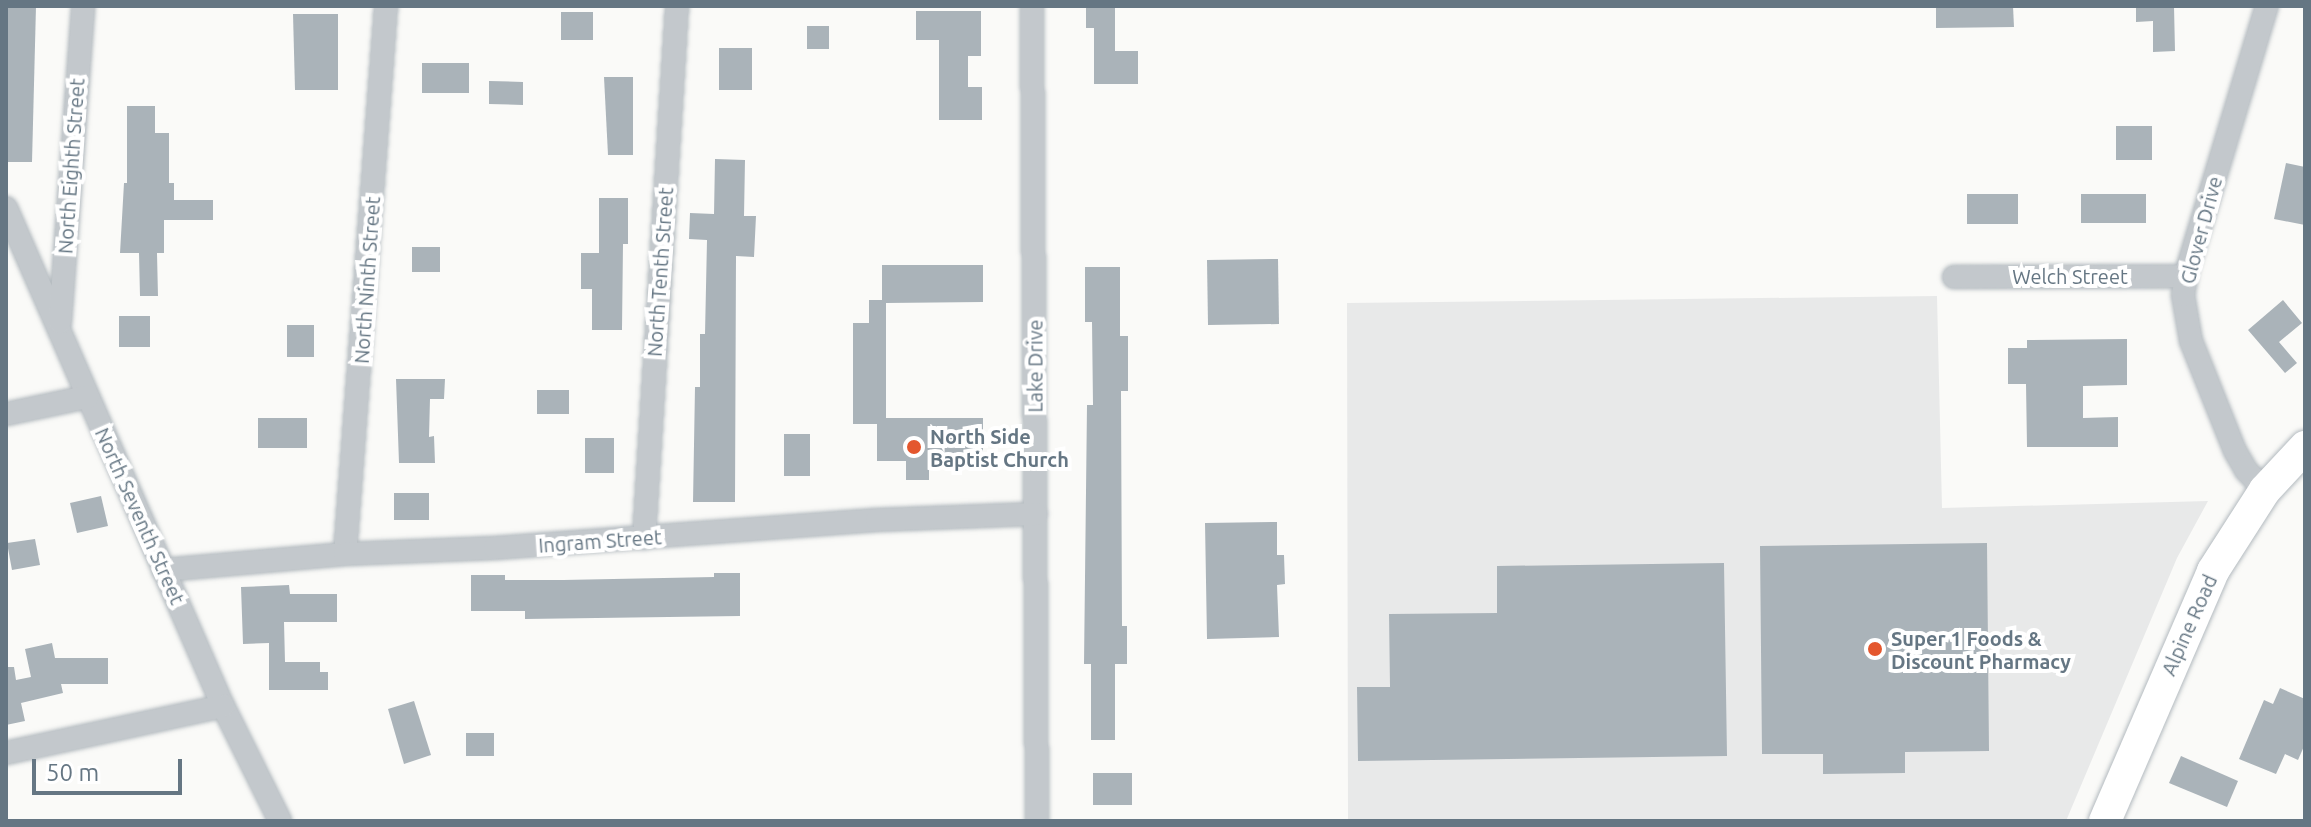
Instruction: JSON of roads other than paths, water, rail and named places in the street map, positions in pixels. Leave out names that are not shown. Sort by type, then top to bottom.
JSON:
[{"type":"main road","name":"Alpine Road","points":[[2105,821],[2202,591],[2237,529],[2265,490],[2305,447]]},
{"type":"street","name":"North Eighth Street","points":[[60,327],[83,6]]},
{"type":"street","name":"North Ninth Street","points":[[345,554],[386,6]]},
{"type":"street","name":"North Tenth Street","points":[[644,538],[677,6]]},
{"type":"street","name":"Lake Drive","points":[[1032,6],[1037,821]]},
{"type":"street","name":"Glover Drive","points":[[2265,490],[2246,470],[2235,451],[2191,341],[2183,306],[2186,276],[2267,6]]},
{"type":"street","name":"North Seventh Street","points":[[6,208],[223,706],[280,821]]},
{"type":"street","name":"Welch Street","points":[[1954,277],[2186,276]]},
{"type":"street","points":[[6,414],[87,397]]},
{"type":"street","name":"Ingram Street","points":[[163,570],[345,554],[644,538],[877,520],[1036,514]]},
{"type":"street","points":[[6,753],[223,706]]},
{"type":"place","name":"North Side Baptist Church","points":[[914,447]]},
{"type":"place","name":"Super 1 Foods & Discount Pharmacy","points":[[1875,649]]}]
